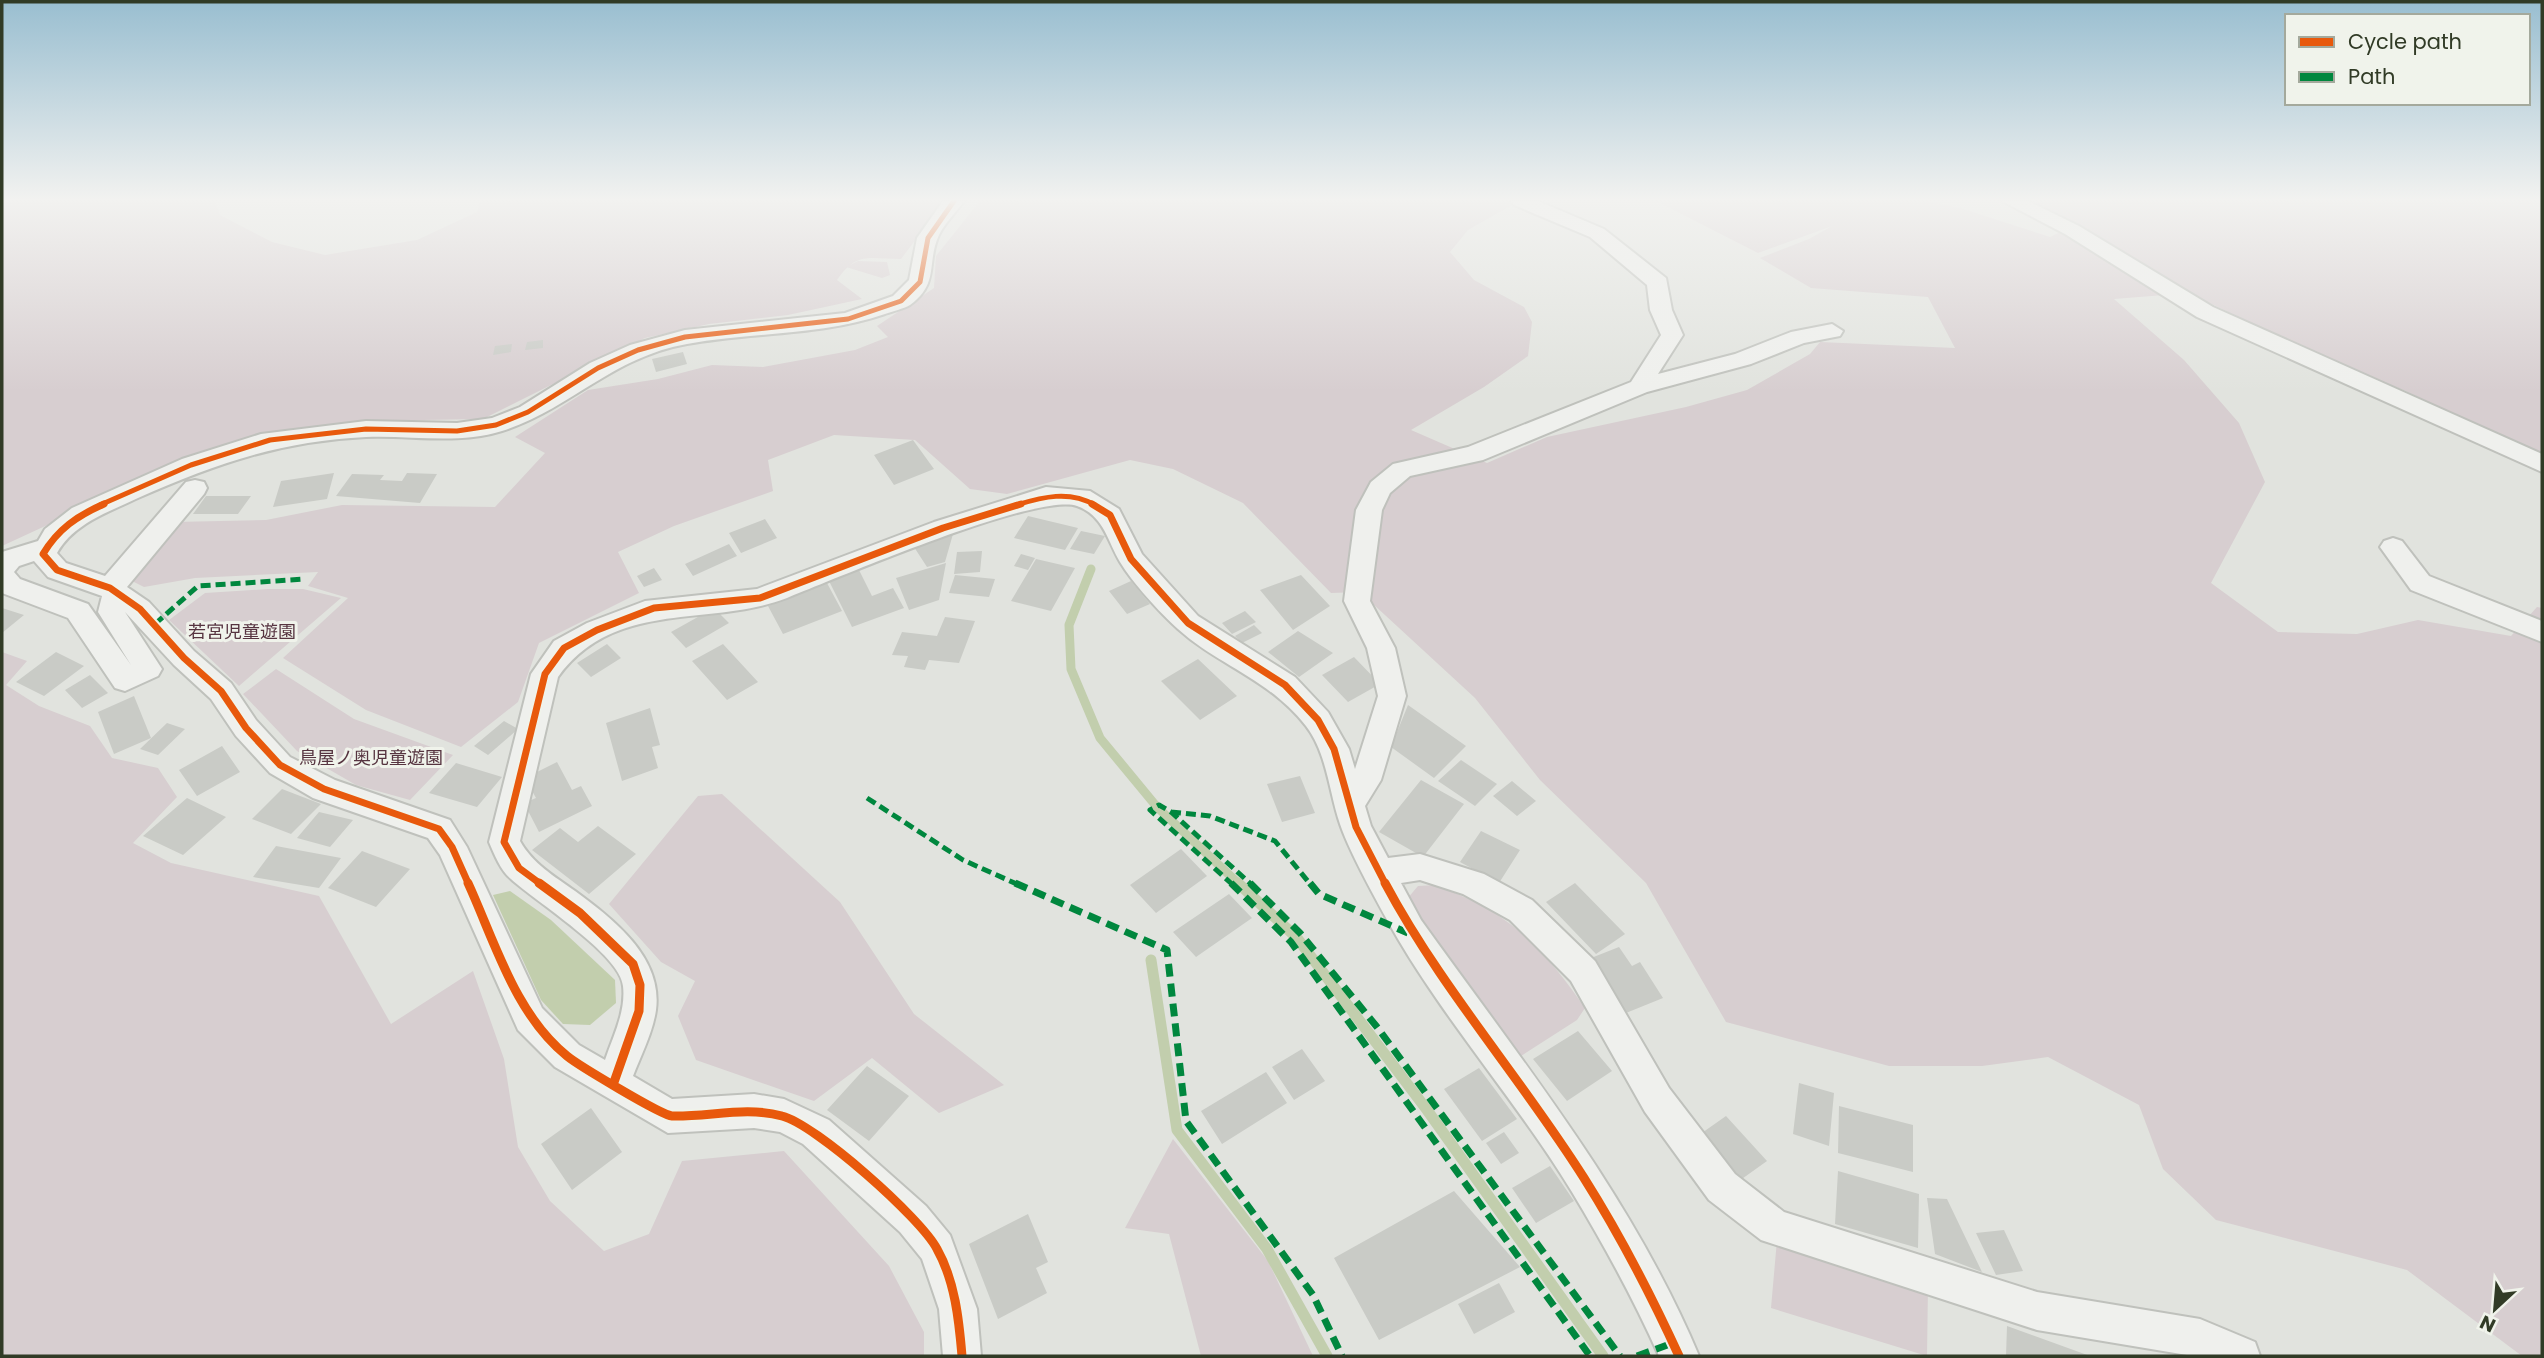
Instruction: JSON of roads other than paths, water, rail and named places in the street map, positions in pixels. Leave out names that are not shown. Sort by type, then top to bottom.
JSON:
[{"type":"street","points":[[921,264],[920,282],[901,301],[848,319],[685,337],[638,351],[598,368],[528,412],[496,425],[457,431],[366,429],[270,440],[191,465],[81,514],[65,527],[43,554],[57,570],[113,590],[140,609],[184,658],[221,691],[246,728],[280,765],[324,789],[439,829],[452,848],[530,1019],[567,1056],[668,1116],[754,1111],[784,1116],[816,1132],[913,1219],[937,1248],[958,1309],[962,1356]]},
{"type":"street","points":[[1635,264],[1658,283],[1661,310],[1672,335],[1639,387]]},
{"type":"street","points":[[2128,264],[2205,312],[2542,464]]},
{"type":"street","points":[[1350,804],[1366,780],[1392,696],[1381,648],[1357,601],[1369,510],[1380,488],[1402,470],[1474,454],[1639,387],[1743,359],[1799,337],[1832,331]]},
{"type":"street","points":[[47,547],[10,559],[2,572],[12,586],[78,611],[125,680],[148,669],[111,612],[113,590],[195,488],[181,486],[65,527]]},
{"type":"street","points":[[612,1084],[639,1011],[640,985],[633,964],[580,913],[519,868],[509,856],[504,842],[545,674],[564,648],[597,630],[654,608],[760,598],[943,528],[1046,496],[1081,497],[1110,515],[1131,559],[1188,623],[1285,685],[1318,720],[1335,749],[1356,827],[1410,930],[1584,1178],[1651,1295],[1680,1356]]},
{"type":"street","points":[[2393,547],[2420,583],[2542,632]]},
{"type":"street","points":[[1380,872],[1420,867],[1473,884],[1521,910],[1583,971],[1657,1100],[1722,1187],[1774,1227],[2037,1311],[2200,1338],[2241,1356]]},
{"type":"waterway","points":[[1091,569],[1069,625],[1071,669],[1100,738],[1157,807],[1240,885]]},
{"type":"waterway","points":[[1238,883],[1297,938],[1427,1110],[1603,1356]]},
{"type":"waterway","points":[[1151,960],[1177,1130],[1267,1249],[1327,1356]]},
{"type":"park label","name":"若宮児童遊園","points":[[242,631]]},
{"type":"park label","name":"鳥屋ノ奥児童遊園","points":[[371,757]]}]
